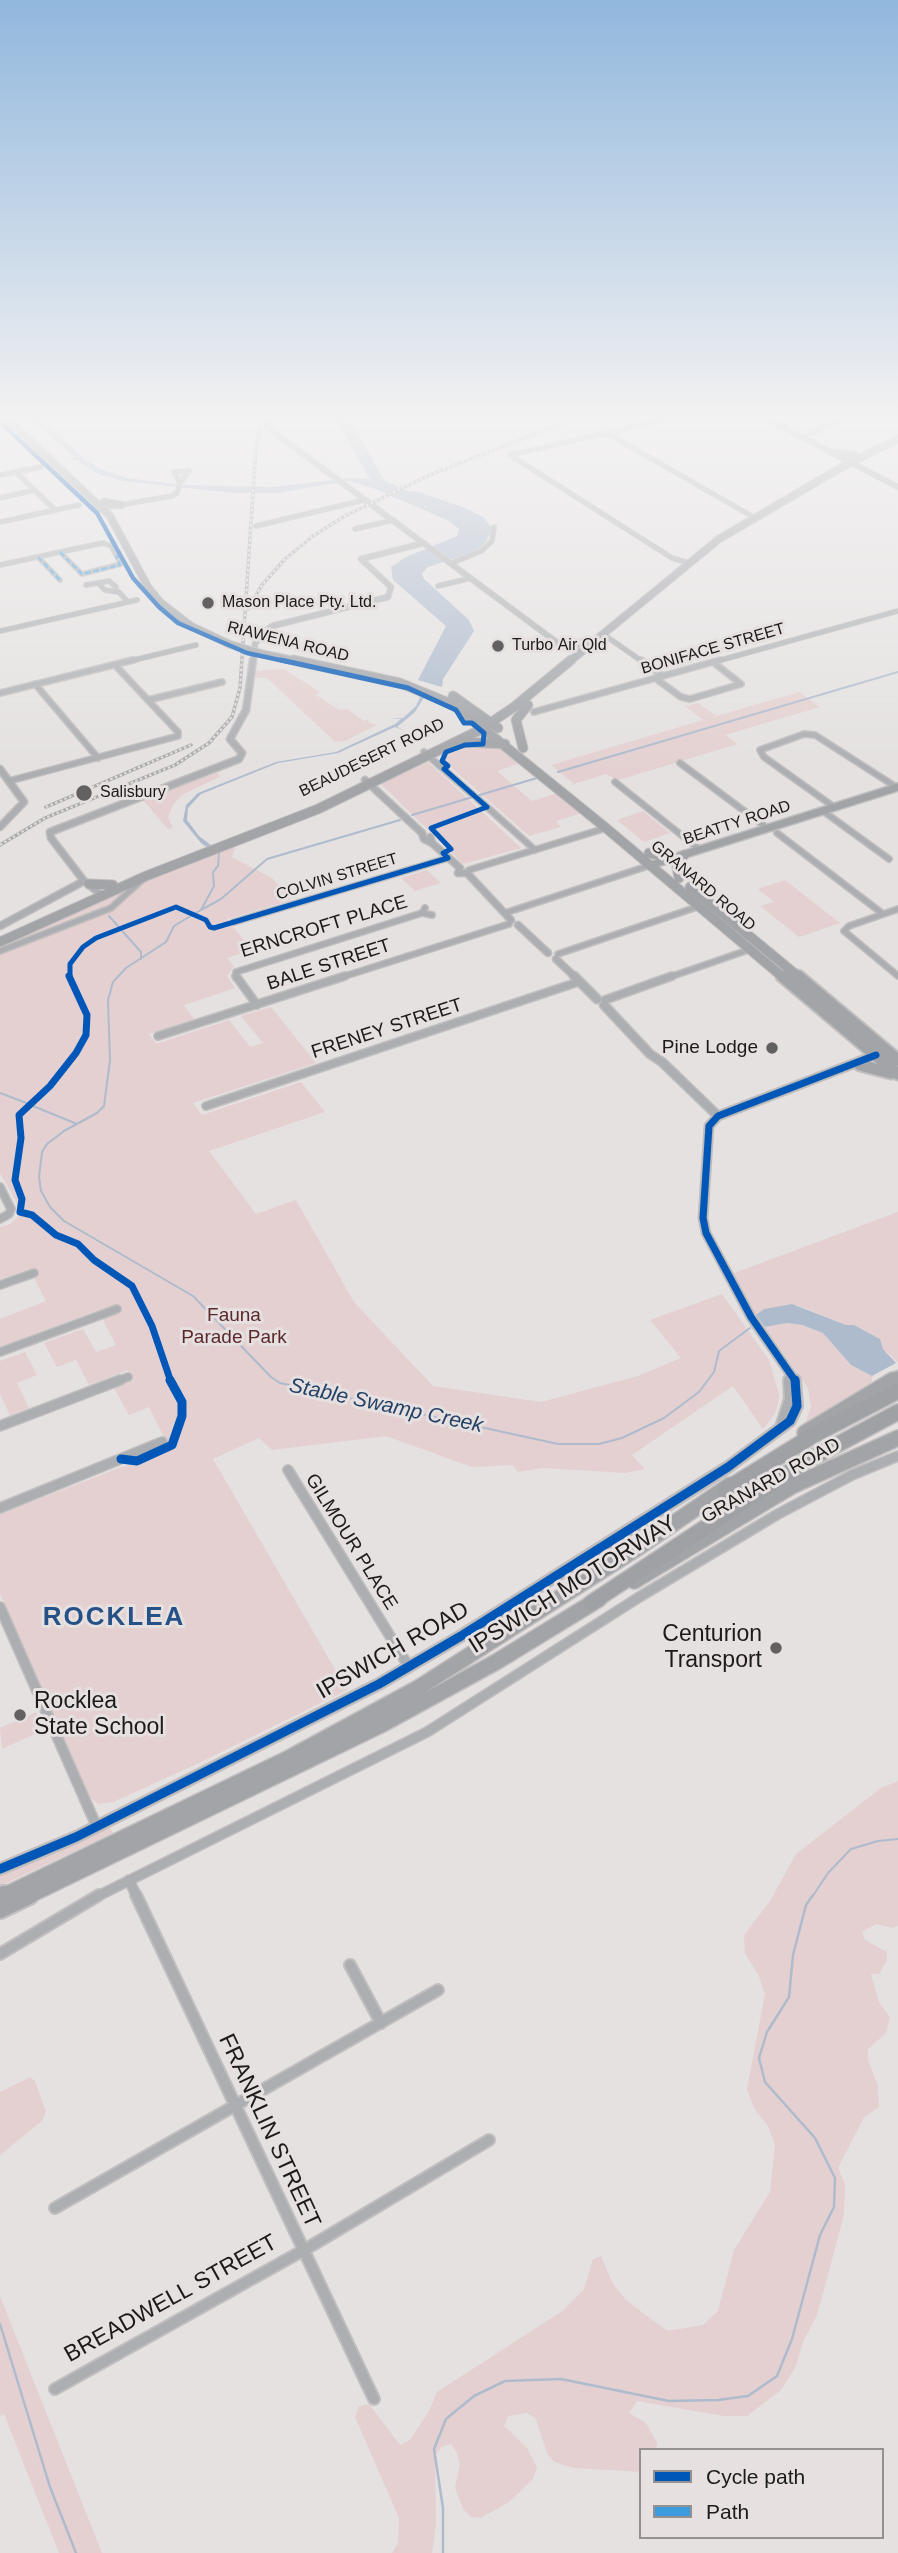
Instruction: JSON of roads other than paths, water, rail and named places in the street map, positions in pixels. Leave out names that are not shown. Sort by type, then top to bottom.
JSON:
[{"type":"highway","name":"RIAWENA ROAD","points":[[123,533],[162,597],[195,624],[229,642],[409,685],[469,710],[486,723]]},
{"type":"highway","name":"BEAUDESERT ROAD","points":[[223,844],[456,742],[541,686],[580,648],[603,634],[721,533]]},
{"type":"highway","name":"BEAUDESERT ROAD","points":[[426,754],[486,723],[686,562]]},
{"type":"highway","points":[[559,644],[580,648]]},
{"type":"highway","points":[[523,748],[516,720],[521,711],[542,691],[541,686]]},
{"type":"highway","points":[[466,731],[469,710],[502,708]]},
{"type":"highway","name":"GRANARD ROAD","points":[[486,723],[506,744],[606,828],[679,878],[881,1053],[898,1074]]},
{"type":"highway","name":"GRANARD ROAD","points":[[486,723],[523,748],[649,853],[655,864],[751,949],[881,1053],[898,1060]]},
{"type":"highway","points":[[456,742],[484,741],[506,744]]},
{"type":"highway","name":"BEAUDESERT ROAD","points":[[0,936],[94,891],[295,819],[368,782]]},
{"type":"highway","name":"BEAUDESERT ROAD","points":[[0,942],[94,891],[146,876],[201,852]]},
{"type":"highway","points":[[649,853],[672,858]]},
{"type":"highway","points":[[679,878],[677,869],[684,855]]},
{"type":"highway","points":[[860,1066],[898,1074]]},
{"type":"highway","points":[[725,1490],[772,1453],[898,1377]]},
{"type":"highway","name":"IPSWICH MOTORWAY","points":[[0,1897],[289,1758],[387,1706],[443,1674],[814,1435],[898,1391]]},
{"type":"highway","name":"IPSWICH MOTORWAY","points":[[0,1909],[381,1725],[496,1662],[591,1603],[803,1463],[898,1412]]},
{"type":"highway","name":"GRANARD ROAD","points":[[591,1603],[648,1574],[792,1486],[898,1438]]},
{"type":"main road","name":"BEATTY ROAD","points":[[655,864],[897,787]]},
{"type":"main road","points":[[881,1053],[898,1046]]},
{"type":"street","points":[[411,533],[559,644]]},
{"type":"street","points":[[450,561],[481,551],[492,541],[493,533]]},
{"type":"street","points":[[633,533],[672,558],[686,562]]},
{"type":"street","points":[[0,565],[60,552],[103,543],[111,546],[121,564],[82,574],[60,552]]},
{"type":"street","points":[[111,908],[111,902],[94,891],[51,838],[50,832],[239,759],[242,753],[230,739],[246,710],[252,659],[259,638],[272,626],[388,597],[391,587],[361,559],[424,543]]},
{"type":"street","points":[[38,557],[62,579],[52,582]]},
{"type":"street","points":[[438,586],[471,578]]},
{"type":"street","points":[[86,585],[110,581],[116,587]]},
{"type":"street","points":[[98,583],[105,590],[119,592],[128,602]]},
{"type":"street","points":[[0,631],[137,600]]},
{"type":"street","name":"BONIFACE STREET","points":[[534,712],[898,611]]},
{"type":"street","points":[[603,634],[663,676]]},
{"type":"street","points":[[0,693],[196,645]]},
{"type":"street","points":[[655,678],[688,699],[741,684],[713,662]]},
{"type":"street","points":[[9,781],[178,736],[178,732],[115,665]]},
{"type":"street","points":[[148,700],[222,681]]},
{"type":"street","points":[[35,684],[98,758]]},
{"type":"street","points":[[834,807],[764,757],[760,750],[779,741],[812,734],[824,738],[897,787]]},
{"type":"street","points":[[426,754],[534,850]]},
{"type":"street","points":[[680,763],[767,828]]},
{"type":"street","points":[[0,769],[24,802],[0,827]]},
{"type":"street","points":[[368,782],[422,833],[424,838],[465,871],[513,923],[548,953],[547,957],[557,956],[700,906]]},
{"type":"street","points":[[615,782],[700,850]]},
{"type":"street","points":[[349,793],[381,794]]},
{"type":"street","points":[[823,811],[889,859]]},
{"type":"street","points":[[465,871],[606,828]]},
{"type":"street","points":[[777,833],[883,914]]},
{"type":"street","name":"COLVIN STREET","points":[[234,922],[448,858]]},
{"type":"street","name":"BEATTY ROAD","points":[[505,913],[655,864]]},
{"type":"street","name":"BEAUDESERT ROAD","points":[[0,951],[111,908],[146,876]]},
{"type":"street","points":[[0,926],[94,891]]},
{"type":"street","points":[[898,909],[844,930],[846,936],[898,976]]},
{"type":"street","name":"ERNCROFT PLACE","points":[[257,1005],[236,978],[236,972],[424,910],[432,915]]},
{"type":"street","name":"BALE STREET","points":[[158,1036],[513,923]]},
{"type":"street","points":[[602,1001],[751,949]]},
{"type":"street","points":[[557,956],[578,982],[602,1001],[650,1054],[662,1062],[718,1116],[881,1053]]},
{"type":"street","name":"FRENEY STREET","points":[[206,1106],[578,982]]},
{"type":"street","points":[[749,1104],[782,1096],[860,1066],[881,1053]]},
{"type":"street","name":"IPSWICH ROAD","points":[[0,1869],[67,1841],[312,1719],[409,1667],[728,1467],[790,1421],[797,1406],[799,1390],[737,1293],[706,1233],[703,1218],[709,1126],[718,1116]]},
{"type":"street","points":[[0,1186],[11,1209],[2,1218]]},
{"type":"street","points":[[0,1285],[34,1273]]},
{"type":"street","points":[[0,1352],[117,1309]]},
{"type":"street","points":[[0,1426],[128,1377]]},
{"type":"street","points":[[0,1508],[162,1441]]},
{"type":"street","points":[[0,1954],[67,1913],[129,1880],[427,1732],[641,1596],[786,1509],[852,1475],[898,1456]]},
{"type":"street","name":"GILMOUR PLACE","points":[[288,1471],[409,1667]]},
{"type":"street","points":[[0,1607],[96,1825]]},
{"type":"street","name":"FRANKLIN STREET","points":[[129,1880],[301,2250],[374,2399]]},
{"type":"street","points":[[350,1965],[381,2023]]},
{"type":"street","points":[[55,2208],[438,1990]]},
{"type":"street","name":"BREADWELL STREET","points":[[55,2389],[489,2140]]},
{"type":"water","points":[[458,533],[490,533],[486,542],[475,552],[428,567],[422,573],[424,579],[469,620],[474,631],[443,679],[442,687],[418,680],[446,626],[393,580],[391,567],[406,557],[457,536]]},
{"type":"water","points":[[421,695],[425,696],[415,712],[397,727],[405,731],[395,727],[338,753],[278,763],[201,794],[188,808],[187,820],[199,836],[220,852],[216,854],[201,843],[183,821],[186,805],[198,793],[276,762],[336,752],[395,724],[401,719],[390,719],[403,718],[416,706]]},
{"type":"water","points":[[792,1304],[846,1325],[854,1325],[880,1339],[883,1349],[896,1363],[872,1376],[851,1365],[823,1333],[787,1323],[765,1327],[756,1315],[764,1309]]},
{"type":"waterway","points":[[558,772],[898,672]]},
{"type":"waterway","points":[[412,815],[537,778]]},
{"type":"waterway","points":[[201,910],[221,899],[267,859],[400,820]]},
{"type":"waterway","name":"Stable Swamp Creek","points":[[201,910],[214,886],[213,872],[218,866],[219,854]]},
{"type":"waterway","name":"Stable Swamp Creek","points":[[141,958],[166,942],[174,926],[201,910]]},
{"type":"waterway","points":[[109,916],[141,952],[141,958]]},
{"type":"waterway","name":"Stable Swamp Creek","points":[[77,1124],[104,1106],[110,1060],[108,1000],[113,982],[126,968],[141,958]]},
{"type":"waterway","points":[[0,1093],[29,1104]]},
{"type":"waterway","points":[[33,1106],[77,1124]]},
{"type":"waterway","name":"Stable Swamp Creek","points":[[77,1124],[47,1144],[42,1152],[39,1177],[41,1191],[50,1207],[64,1221],[193,1296],[271,1377],[280,1383],[558,1444],[599,1444],[622,1438],[664,1418],[699,1392],[714,1372],[719,1351],[750,1328]]},
{"type":"waterway","name":"Stable Swamp Creek","points":[[812,1897],[828,1873],[851,1849],[878,1841],[898,1839]]},
{"type":"waterway","name":"Stable Swamp Creek","points":[[443,2553],[443,2508],[434,2449],[446,2419],[474,2396],[505,2381],[561,2379],[669,2401],[718,2400],[748,2396],[777,2376],[792,2339],[820,2235],[834,2207],[835,2178],[815,2138],[765,2082],[759,2058],[767,2032],[789,1997],[793,1955],[806,1905],[813,1895]]},
{"type":"waterway","points":[[0,2324],[50,2487],[76,2553]]},
{"type":"railway","points":[[0,845],[45,818],[175,765],[209,743],[232,717],[240,688],[250,533]]},
{"type":"railway","points":[[248,609],[262,585],[285,559],[318,533]]},
{"type":"railway","points":[[46,807],[191,745]]},
{"type":"place","name":"Mason Place Pty. Ltd.","points":[[208,603]]},
{"type":"place","name":"Turbo Air Qld","points":[[498,646]]},
{"type":"place","name":"Salisbury","points":[[84,793]]},
{"type":"place","name":"Pine Lodge","points":[[772,1048]]},
{"type":"place","name":"Centurion Transport","points":[[776,1648]]},
{"type":"place","name":"Rocklea State School","points":[[20,1715]]},
{"type":"district","name":"ROCKLEA","points":[[114,1618]]},
{"type":"park label","name":"Fauna Parade Park","points":[[234,1327]]}]
